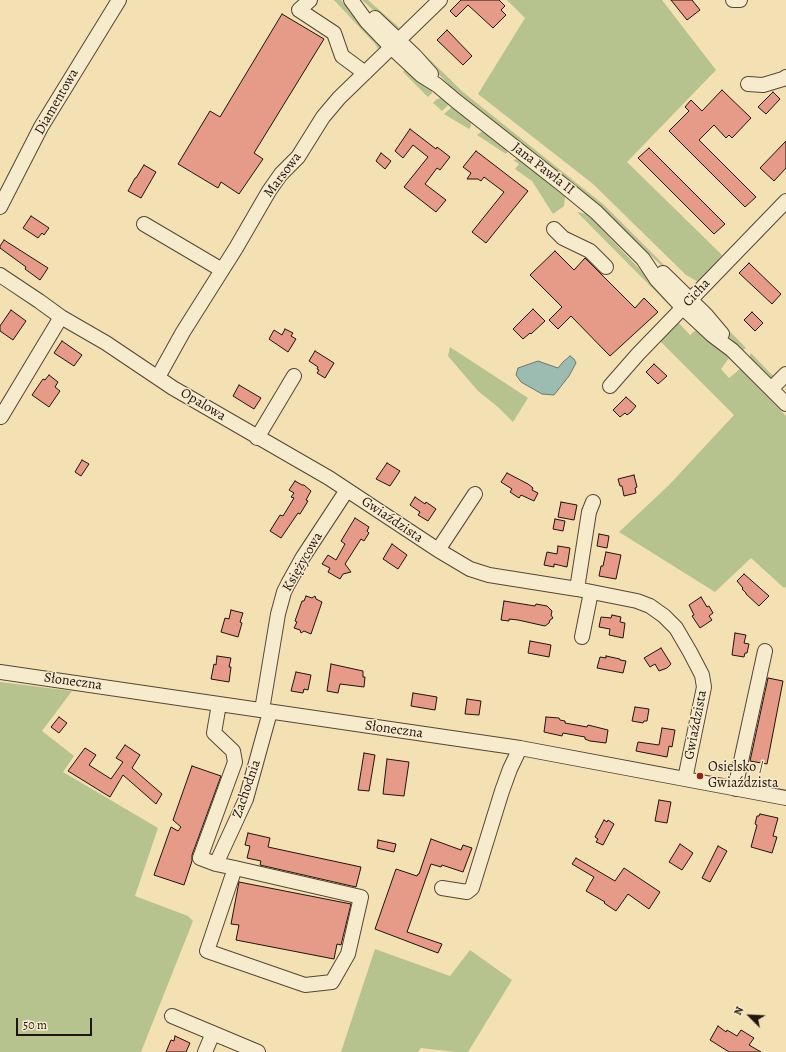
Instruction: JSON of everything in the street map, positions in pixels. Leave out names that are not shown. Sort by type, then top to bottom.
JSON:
[{"type":"street","name":"Diamentowa","points":[[0,207],[41,127],[119,0]]},
{"type":"street","points":[[310,0],[299,10],[334,34],[342,56],[365,73]]},
{"type":"street","name":"Marsowa","points":[[158,377],[183,332],[269,191],[281,174],[298,157],[323,117],[339,98],[440,0]]},
{"type":"street","points":[[733,0],[740,0]]},
{"type":"street","name":"Jana Pawła II","points":[[353,2],[372,15],[396,44],[427,69],[437,85],[581,199],[643,259],[663,274],[687,304],[718,330],[732,350],[786,404]]},
{"type":"street","points":[[748,84],[763,86],[786,77]]},
{"type":"street","name":"Cicha","points":[[610,386],[638,354],[786,201]]},
{"type":"street","points":[[144,224],[222,270]]},
{"type":"street","points":[[554,229],[564,238],[590,252],[606,267]]},
{"type":"street","name":"Opalowa","points":[[0,275],[61,317],[106,343],[198,403],[329,478],[347,490]]},
{"type":"street","points":[[1,417],[61,317]]},
{"type":"street","points":[[771,389],[786,374]]},
{"type":"street","points":[[257,438],[294,376]]},
{"type":"street","name":"Gwiaździsta","points":[[347,490],[438,550],[470,569],[489,575],[577,589],[631,600],[650,606],[664,616],[676,628],[697,663],[702,675],[704,686],[685,780]]},
{"type":"street","name":"Księżycowa","points":[[266,711],[278,614],[284,592],[300,563],[347,490]]},
{"type":"street","name":"Gwiaździsta","points":[[438,550],[475,494]]},
{"type":"street","points":[[577,589],[589,512],[593,502]]},
{"type":"street","points":[[582,637],[591,592]]},
{"type":"street","points":[[736,789],[765,651]]},
{"type":"street","name":"Słoneczna","points":[[0,672],[520,748],[786,798]]},
{"type":"street","points":[[220,704],[214,733],[233,751],[235,762],[200,858],[216,864],[235,868],[361,897],[348,954],[332,982],[305,985],[207,951],[235,868]]},
{"type":"street","name":"Zachodnia","points":[[216,864],[246,799],[266,711]]},
{"type":"street","points":[[442,888],[467,892],[472,888],[502,791],[520,748]]},
{"type":"street","points":[[172,1016],[258,1052]]},
{"type":"street","points":[[205,1052],[213,1033]]},
{"type":"green space","points":[[334,0],[341,0],[380,42],[380,52],[375,44]]},
{"type":"green space","points":[[362,0],[368,0],[401,29],[393,28]]},
{"type":"green space","points":[[507,0],[662,0],[716,70],[627,162],[722,255],[700,283],[686,275],[593,184],[478,94],[525,18]]},
{"type":"green space","points":[[422,52],[463,92],[604,205],[678,279],[691,289],[687,288],[677,280],[600,208],[460,97],[420,54]]},
{"type":"green space","points":[[406,68],[432,90],[432,93],[428,97],[403,72]]},
{"type":"green space","points":[[441,98],[449,104],[442,111],[433,103],[437,99]]},
{"type":"green space","points":[[452,107],[471,122],[469,129],[444,114]]},
{"type":"green space","points":[[484,132],[506,149],[506,154],[477,135]]},
{"type":"green space","points":[[519,159],[565,197],[564,206],[553,214],[532,181],[515,169],[519,164],[513,160]]},
{"type":"green space","points":[[577,212],[587,214],[673,304],[674,310]]},
{"type":"green space","points":[[713,314],[746,348],[743,350],[735,343],[710,315]]},
{"type":"green space","points":[[676,320],[690,335],[697,329],[729,358],[721,369],[729,378],[740,369],[786,416],[786,587],[784,588],[751,558],[715,592],[619,532],[669,485],[734,415],[659,340]]},
{"type":"green space","points":[[450,347],[528,398],[513,422],[498,407],[478,391],[448,356]]},
{"type":"green space","points":[[751,353],[775,377],[769,378],[750,358]]},
{"type":"green space","points":[[0,682],[72,691],[42,731],[74,756],[63,772],[158,828],[135,896],[188,916],[193,921],[141,1052],[0,1052]]},
{"type":"green space","points":[[375,949],[450,976],[470,950],[512,980],[468,1052],[421,1048],[418,1052],[341,1052]]},
{"type":"water","points":[[570,356],[576,363],[569,376],[554,395],[542,394],[521,382],[516,375],[518,368],[538,361],[558,368]]},
{"type":"building","points":[[461,0],[499,0],[505,6],[501,10],[506,15],[493,28],[468,5],[456,17],[450,11]]},
{"type":"building","points":[[671,0],[692,0],[700,10],[687,20]]},
{"type":"building","points":[[282,14],[324,39],[254,153],[263,159],[239,194],[221,182],[218,188],[178,164],[210,111],[220,117]]},
{"type":"building","points":[[447,30],[472,56],[463,65],[437,40]]},
{"type":"building","points":[[722,90],[751,118],[732,138],[729,135],[726,138],[714,125],[699,140],[756,197],[745,207],[669,131],[689,111],[685,107],[691,100],[702,111]]},
{"type":"building","points":[[773,92],[780,99],[766,114],[758,107]]},
{"type":"building","points":[[410,129],[436,149],[437,147],[450,157],[440,170],[437,168],[425,184],[446,200],[436,212],[404,187],[428,157],[413,145],[403,158],[395,151]]},
{"type":"building","points":[[786,141],[786,168],[774,181],[760,168]]},
{"type":"building","points":[[649,148],[725,224],[714,234],[638,158]]},
{"type":"building","points":[[476,151],[528,191],[486,243],[472,232],[504,192],[484,177],[481,181],[478,179],[467,179],[471,173],[463,167]]},
{"type":"building","points":[[381,153],[391,161],[385,169],[376,161]]},
{"type":"building","points":[[144,165],[156,172],[141,198],[128,191]]},
{"type":"building","points":[[31,216],[49,228],[44,235],[42,233],[38,238],[23,228]]},
{"type":"building","points":[[4,240],[48,268],[40,280],[25,269],[26,267],[0,248]]},
{"type":"building","points":[[555,251],[574,270],[585,258],[635,308],[644,298],[658,312],[610,356],[571,316],[558,329],[549,320],[562,307],[530,275]]},
{"type":"building","points":[[749,263],[781,294],[772,304],[739,273]]},
{"type":"building","points":[[533,309],[545,321],[523,339],[513,329]]},
{"type":"building","points":[[11,310],[26,321],[13,340],[0,331],[0,326]]},
{"type":"building","points":[[752,312],[763,323],[755,331],[744,320]]},
{"type":"building","points":[[285,329],[293,333],[291,336],[296,339],[288,352],[269,339],[274,330],[282,335]]},
{"type":"building","points":[[62,341],[82,355],[74,366],[54,353]]},
{"type":"building","points":[[315,351],[334,363],[325,378],[317,373],[319,370],[317,369],[318,367],[309,361]]},
{"type":"building","points":[[654,364],[667,376],[658,384],[646,372]]},
{"type":"building","points":[[49,375],[58,382],[55,387],[60,391],[49,407],[32,395],[43,379],[45,380]]},
{"type":"building","points":[[239,385],[261,398],[254,409],[233,396]]},
{"type":"building","points":[[626,397],[636,406],[627,415],[625,413],[620,417],[613,410]]},
{"type":"building","points":[[82,460],[89,464],[81,476],[75,472]]},
{"type":"building","points":[[387,463],[400,471],[390,486],[376,479]]},
{"type":"building","points":[[507,473],[528,484],[533,488],[532,490],[538,493],[534,501],[521,495],[519,498],[510,492],[512,489],[501,482]]},
{"type":"building","points":[[634,475],[637,487],[635,488],[636,493],[624,496],[622,486],[620,486],[618,479]]},
{"type":"building","points":[[295,481],[304,485],[311,491],[306,500],[308,501],[300,514],[298,513],[281,538],[270,531],[280,515],[283,516],[294,498],[291,497],[294,493],[289,490]]},
{"type":"building","points":[[415,497],[436,509],[428,521],[418,515],[420,512],[410,505]]},
{"type":"building","points":[[561,502],[577,505],[574,520],[558,517]]},
{"type":"building","points":[[355,518],[369,527],[367,531],[369,533],[364,541],[361,539],[345,564],[351,572],[343,574],[340,579],[328,572],[330,568],[322,564],[328,555],[336,560],[345,544],[341,541]]},
{"type":"building","points":[[555,519],[565,521],[563,531],[553,529]]},
{"type":"building","points":[[599,534],[609,536],[607,548],[597,546]]},
{"type":"building","points":[[392,544],[407,555],[398,569],[383,559]]},
{"type":"building","points":[[558,546],[570,548],[567,567],[554,564],[554,567],[544,565],[547,552],[557,554]]},
{"type":"building","points":[[606,552],[621,555],[616,579],[599,576]]},
{"type":"building","points":[[744,574],[769,596],[759,606],[746,594],[737,581]]},
{"type":"building","points":[[306,596],[312,598],[315,596],[316,599],[322,602],[311,634],[304,631],[301,633],[300,630],[294,628],[302,601],[304,601]]},
{"type":"building","points":[[701,597],[713,613],[709,616],[712,620],[700,628],[692,616],[694,615],[689,605]]},
{"type":"building","points":[[504,601],[535,606],[536,604],[547,606],[552,611],[551,615],[553,618],[545,626],[518,620],[501,620]]},
{"type":"building","points":[[231,610],[243,613],[238,637],[221,632],[225,618],[229,619]]},
{"type":"building","points":[[612,615],[621,617],[620,622],[625,623],[623,638],[609,635],[610,629],[599,627],[601,617],[611,618]]},
{"type":"building","points":[[735,633],[746,635],[744,643],[749,644],[747,653],[745,653],[744,657],[732,655]]},
{"type":"building","points":[[530,641],[551,645],[549,657],[528,653]]},
{"type":"building","points":[[661,648],[671,664],[667,668],[659,671],[655,664],[650,667],[644,658]]},
{"type":"building","points":[[217,656],[231,658],[229,667],[231,667],[229,682],[211,679],[214,664],[216,665]]},
{"type":"building","points":[[606,656],[626,661],[623,673],[597,668],[600,657],[606,658]]},
{"type":"building","points":[[331,664],[363,671],[363,677],[365,677],[364,687],[340,684],[338,693],[327,691]]},
{"type":"building","points":[[296,672],[311,675],[308,690],[304,689],[303,693],[291,691]]},
{"type":"building","points":[[768,678],[783,681],[767,764],[750,761]]},
{"type":"building","points":[[413,693],[437,697],[435,710],[411,706]]},
{"type":"building","points":[[467,699],[481,701],[479,715],[465,714]]},
{"type":"building","points":[[635,707],[649,709],[647,721],[644,721],[643,723],[632,721]]},
{"type":"building","points":[[59,717],[67,723],[59,733],[51,727]]},
{"type":"building","points":[[546,717],[559,718],[560,720],[565,721],[565,723],[587,727],[588,725],[608,730],[606,743],[590,741],[585,739],[585,737],[563,733],[562,736],[544,732]]},
{"type":"building","points":[[662,728],[675,730],[672,747],[669,746],[667,757],[636,751],[638,742],[659,745]]},
{"type":"building","points":[[125,745],[140,755],[132,768],[162,794],[156,804],[123,775],[110,797],[68,771],[85,748],[96,755],[89,765],[111,779],[123,762],[116,758]]},
{"type":"building","points":[[364,753],[375,755],[369,791],[358,790]]},
{"type":"building","points":[[387,759],[409,762],[404,796],[383,794]]},
{"type":"building","points":[[192,766],[221,776],[192,855],[192,861],[184,885],[154,875],[171,827],[178,831],[181,827],[173,820]]},
{"type":"building","points":[[659,800],[671,802],[667,823],[655,821]]},
{"type":"building","points":[[760,814],[778,818],[773,836],[777,837],[772,853],[751,847],[757,825],[755,824],[757,816]]},
{"type":"building","points":[[604,820],[607,822],[608,820],[614,824],[603,845],[596,842],[598,839],[595,837]]},
{"type":"building","points":[[248,833],[270,838],[268,847],[361,867],[356,887],[260,865],[261,861],[247,858],[250,846],[245,845]]},
{"type":"building","points":[[431,839],[461,850],[463,845],[472,848],[463,872],[442,865],[441,867],[431,864],[407,932],[442,944],[438,953],[375,929],[396,869],[417,876]]},
{"type":"building","points":[[378,840],[396,844],[394,852],[377,848]]},
{"type":"building","points":[[680,844],[693,853],[682,870],[669,862]]},
{"type":"building","points":[[718,846],[727,851],[710,882],[702,878]]},
{"type":"building","points":[[576,858],[615,881],[624,868],[660,892],[649,909],[628,894],[616,911],[604,903],[605,902],[586,891],[594,877],[572,864]]},
{"type":"building","points":[[239,882],[351,904],[341,945],[337,944],[334,959],[236,940],[239,925],[231,924]]},
{"type":"building","points":[[718,1026],[726,1032],[727,1030],[737,1036],[741,1030],[754,1038],[749,1045],[761,1052],[729,1052],[710,1040]]},
{"type":"building","points":[[175,1036],[190,1043],[186,1052],[166,1052],[171,1040],[174,1041]]},
{"type":"place","name":"Osielsko / Gwiaździsta","points":[[700,776]]}]
